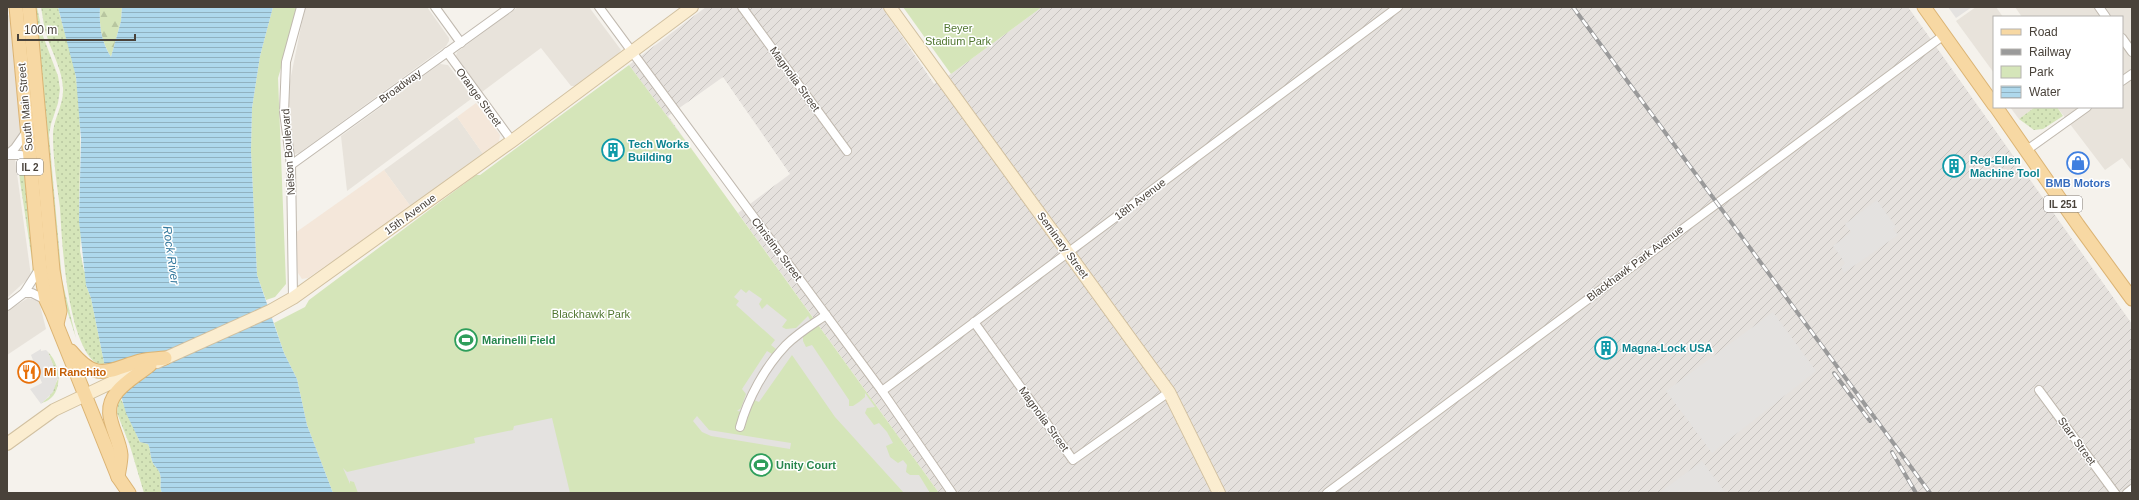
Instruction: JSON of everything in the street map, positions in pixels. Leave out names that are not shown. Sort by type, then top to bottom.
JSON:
[{"type":"main road","name":"South Main Street","points":[[16,7],[40,267],[46,300],[118,476],[129,493]]},
{"type":"main road","name":"South Main Street","points":[[29,7],[53,270],[60,311],[57,324]]},
{"type":"main road","name":"15th Avenue","points":[[7,444],[54,410],[85,394],[270,311],[293,298],[512,141],[692,7]]},
{"type":"main road","name":"Seminary Street","points":[[890,7],[1169,392],[1219,493]]},
{"type":"main road","name":"IL 251","points":[[1924,7],[1993,103]]},
{"type":"main road","name":"IL 251","points":[[1996,108],[2078,225],[2132,299]]},
{"type":"main road","points":[[64,342],[87,367],[99,371],[110,372],[141,361],[165,358]]},
{"type":"main road","points":[[118,476],[121,457],[108,410],[112,399],[123,385],[150,365]]},
{"type":"main road","name":"South Main Street","points":[[118,476],[120,493]]},
{"type":"street","name":"Nelson Boulevard","points":[[293,298],[291,165],[284,112],[286,62],[301,7]]},
{"type":"street","points":[[435,7],[461,42]]},
{"type":"street","name":"Broadway","points":[[291,165],[510,7]]},
{"type":"street","name":"Christina Street","points":[[599,7],[882,391],[952,493]]},
{"type":"street","name":"Magnolia Street","points":[[742,7],[847,151]]},
{"type":"street","name":"18th Avenue","points":[[882,391],[1398,7]]},
{"type":"street","points":[[2099,7],[2105,16]]},
{"type":"street","name":"Blackhawk Park Avenue","points":[[1327,493],[1944,35]]},
{"type":"street","points":[[2123,39],[2132,52]]},
{"type":"street","name":"Orange Street","points":[[447,52],[512,141]]},
{"type":"street","points":[[2123,81],[2132,74]]},
{"type":"street","points":[[2027,150],[2086,108]]},
{"type":"street","points":[[27,130],[15,148],[7,155],[21,155],[30,164]]},
{"type":"street","points":[[7,306],[24,293],[40,267]]},
{"type":"street","points":[[24,293],[32,293],[46,300]]},
{"type":"street","points":[[740,427],[746,404],[764,375],[786,345],[826,315]]},
{"type":"street","name":"Magnolia Street","points":[[974,322],[1073,460],[1169,392]]},
{"type":"street","name":"Starr Street","points":[[2039,390],[2115,493]]},
{"type":"street","points":[[2127,493],[2132,489]]},
{"type":"shaded area","points":[[305,7],[427,7],[449,38],[449,41],[446,46],[299,153],[295,154],[292,153],[287,118],[290,81]]},
{"type":"shaded area","points":[[518,7],[589,7],[621,50],[618,54],[575,86],[571,86],[541,48],[482,92],[456,56],[457,52]]},
{"type":"shaded area","points":[[706,7],[882,7],[934,84],[951,74],[1042,7],[1908,7],[2132,324],[2132,493],[939,493],[738,213],[790,174],[723,77],[668,116],[696,155],[629,65]]},
{"type":"shaded area","points":[[1948,7],[1972,7],[1956,18]]},
{"type":"shaded area","points":[[1976,7],[1996,7],[2002,16],[1993,16],[1993,72],[1956,21]]},
{"type":"shaded area","points":[[2015,7],[2132,7],[2132,171],[2122,158],[2105,170],[2058,108],[2123,108],[2123,16],[2021,16]]},
{"type":"shaded area","points":[[7,15],[12,16],[23,130],[7,150]]},
{"type":"shaded area","points":[[440,64],[448,65],[472,97],[471,99],[347,191],[341,136]]},
{"type":"shaded area","points":[[476,103],[500,135],[499,142],[483,154],[457,117]]},
{"type":"shaded area","points":[[2011,108],[2034,108],[2019,119]]},
{"type":"shaded area","points":[[457,117],[483,154],[411,207],[384,170]]},
{"type":"shaded area","points":[[15,159],[31,276],[7,298],[7,160]]},
{"type":"shaded area","points":[[384,170],[411,207],[308,278],[302,279],[298,273],[295,233]]},
{"type":"shaded area","points":[[1877,200],[1896,227],[1893,229],[1898,235],[1844,273],[1841,267],[1845,263],[1833,246],[1851,232],[1845,224]]},
{"type":"shaded area","points":[[741,289],[746,293],[749,290],[762,299],[759,304],[762,309],[767,304],[787,320],[782,327],[786,329],[796,328],[808,316],[814,328],[803,335],[803,341],[806,347],[812,345],[849,400],[849,406],[853,406],[859,402],[865,397],[865,393],[875,407],[867,408],[865,413],[874,425],[879,423],[887,432],[893,443],[886,446],[890,457],[898,463],[903,460],[907,465],[906,472],[910,475],[919,475],[930,493],[904,493],[835,417],[792,355],[759,402],[754,400],[748,409],[750,413],[737,411],[741,408],[746,394],[742,389],[767,351],[772,354],[776,349],[771,345],[775,340],[736,305],[739,301],[734,297]]},
{"type":"shaded area","points":[[28,298],[39,301],[46,329],[7,355],[7,311]]},
{"type":"shaded area","points":[[1773,312],[1816,371],[1712,453],[1666,391]]},
{"type":"shaded area","points":[[41,349],[41,351],[46,350],[48,352],[58,377],[53,392],[41,404],[30,389],[42,383],[31,355]]},
{"type":"shaded area","points":[[697,416],[709,430],[791,443],[790,449],[711,436],[702,432],[693,421]]},
{"type":"shaded area","points":[[552,418],[570,493],[358,493],[354,482],[350,481],[350,484],[343,468],[347,472],[475,443],[474,438],[513,430],[514,426]]},
{"type":"shaded area","points":[[1702,461],[1726,493],[1659,493]]},
{"type":"green space","points":[[35,7],[37,7],[43,36],[58,76],[60,89],[58,103],[49,135],[62,280],[76,338],[65,304],[60,276]]},
{"type":"green space","points":[[41,7],[58,7],[75,69],[80,131],[80,251],[84,271],[86,272],[86,285],[91,298],[105,367],[92,360],[82,344],[69,297],[53,144],[53,129],[62,100],[63,88],[59,70],[48,40]]},
{"type":"green space","points":[[100,7],[122,7],[121,21],[111,57],[101,33]]},
{"type":"green space","points":[[273,7],[296,7],[289,41],[278,78],[286,284],[275,297],[266,300],[257,275],[251,151],[252,108],[260,56]]},
{"type":"green space","name":"Beyer Stadium Park","points":[[903,7],[1042,7],[951,74]]},
{"type":"green space","name":"Blackhawk Park","points":[[629,65],[696,155],[939,493],[333,493],[307,425],[297,379],[284,353],[274,323],[305,307],[309,300],[476,175],[480,175]]},
{"type":"green space","points":[[2034,108],[2058,108],[2063,116],[2043,129],[2034,130],[2019,119]]},
{"type":"green space","points":[[20,163],[25,167],[35,265],[31,274],[33,267],[20,181]]},
{"type":"green space","points":[[48,352],[53,358],[58,379]]},
{"type":"green space","points":[[58,379],[57,389],[53,395],[48,400],[41,403],[49,397]]},
{"type":"green space","points":[[119,397],[140,442],[148,444],[152,461],[160,474],[162,493],[144,493],[130,446],[117,413]]},
{"type":"water","name":"Rock River","points":[[58,7],[100,7],[101,33],[111,57],[121,21],[122,7],[273,7],[260,56],[252,108],[251,151],[257,275],[284,353],[297,379],[307,425],[333,493],[162,493],[160,474],[152,461],[148,444],[140,442],[126,413],[122,399],[119,397],[105,367],[91,298],[86,285],[79,221],[81,139],[76,77]]},
{"type":"railway","points":[[1573,7],[1930,493]]},
{"type":"railway","points":[[1834,373],[1870,421]]},
{"type":"railway","points":[[1892,452],[1916,493]]},
{"type":"place","name":"Tech Works Building","points":[[613,150]]},
{"type":"place","name":"BMB Motors","points":[[2078,163]]},
{"type":"place","name":"Reg-Ellen Machine Tool","points":[[1954,166]]},
{"type":"place","name":"Marinelli Field","points":[[466,340]]},
{"type":"place","name":"Magna-Lock USA","points":[[1606,348]]},
{"type":"place","name":"Mi Ranchito","points":[[29,372]]},
{"type":"place","name":"Unity Court","points":[[761,465]]}]
